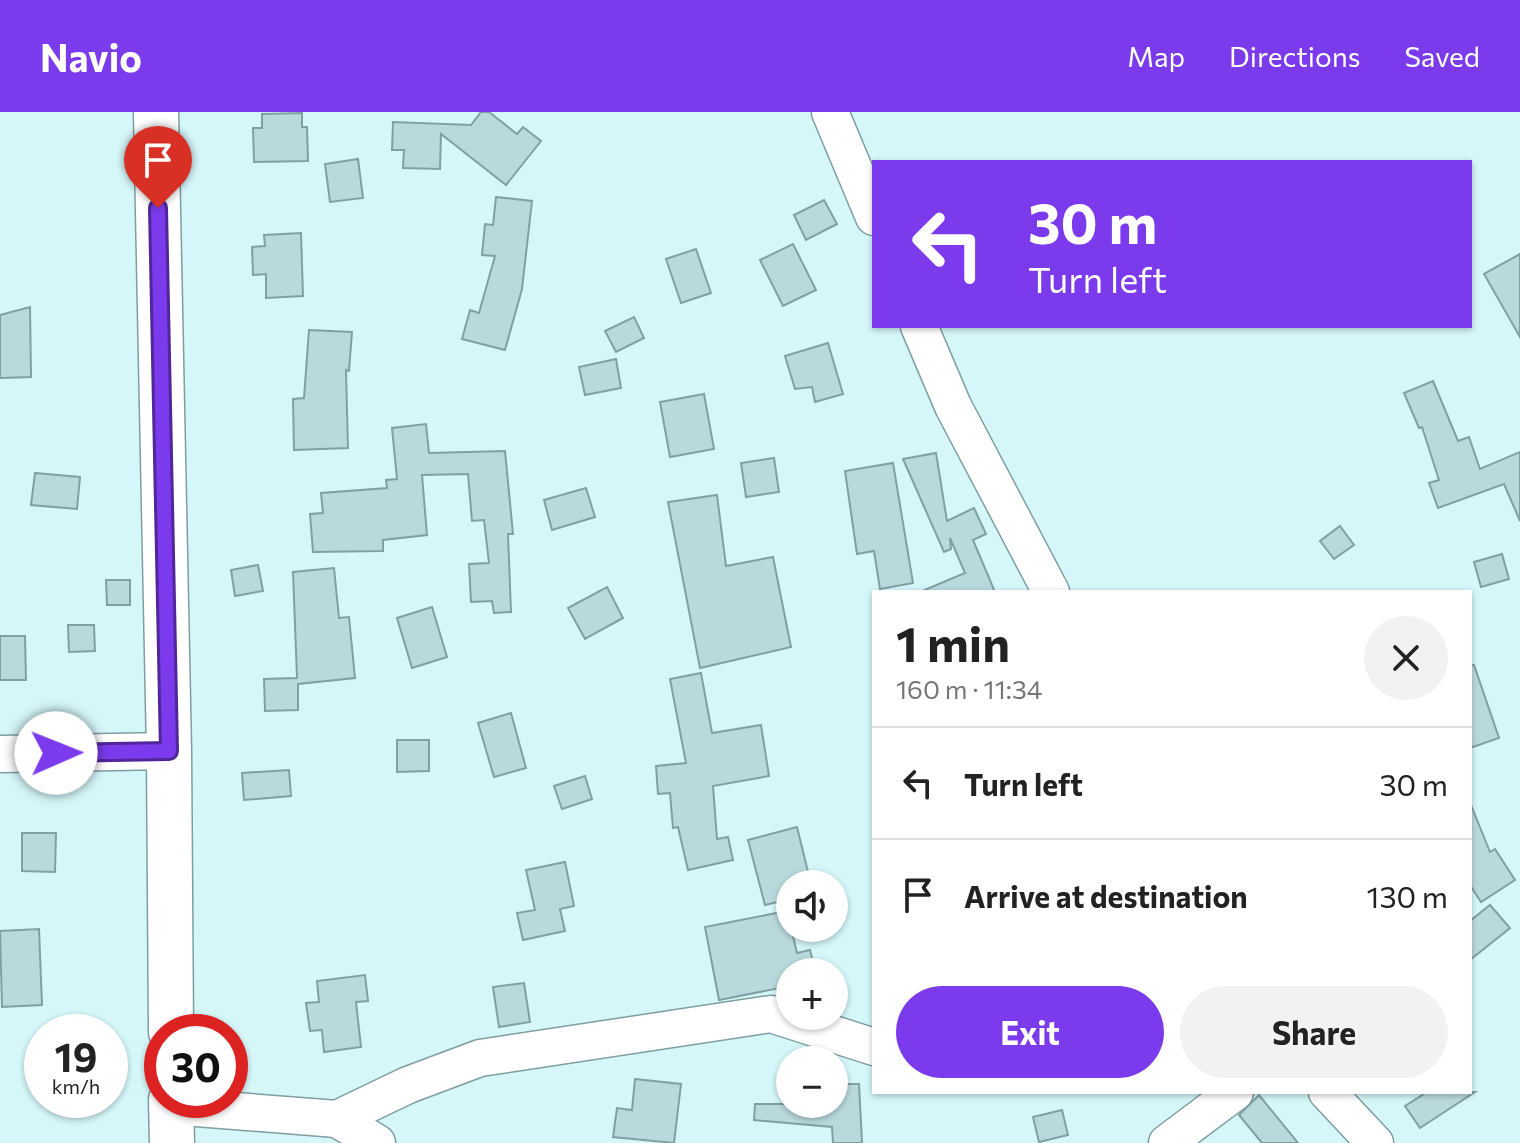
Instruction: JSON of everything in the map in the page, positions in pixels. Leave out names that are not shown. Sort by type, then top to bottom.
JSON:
[{"type":"main road","points":[[156,112],[169,751],[171,1014]]},
{"type":"street","points":[[830,112],[872,212]]},
{"type":"street","points":[[920,328],[953,406],[1050,590]]},
{"type":"street","points":[[0,754],[169,751]]},
{"type":"street","points":[[248,1117],[337,1119],[408,1085],[480,1058],[771,1014],[872,1046]]},
{"type":"street","points":[[1167,1143],[1232,1094]]},
{"type":"street","points":[[1329,1094],[1375,1143]]},
{"type":"street","points":[[337,1119],[377,1143]]},
{"type":"building","points":[[481,112],[489,112],[517,134],[523,127],[541,141],[506,185],[441,134],[440,169],[403,168],[404,150],[392,150],[393,122],[471,125]]},
{"type":"building","points":[[302,113],[302,127],[307,127],[308,161],[254,162],[253,128],[262,128],[262,114]]},
{"type":"building","points":[[358,159],[363,198],[330,202],[325,164]]},
{"type":"building","points":[[496,197],[532,201],[522,289],[505,350],[462,339],[470,310],[479,313],[495,256],[482,255],[485,224],[493,225]]},
{"type":"building","points":[[824,200],[837,224],[806,240],[794,215]]},
{"type":"building","points":[[301,233],[303,296],[266,298],[266,274],[253,275],[252,247],[265,246],[264,235]]},
{"type":"building","points":[[793,244],[816,290],[783,306],[760,260]]},
{"type":"building","points":[[696,249],[711,293],[681,303],[666,259]]},
{"type":"building","points":[[1520,254],[1520,337],[1484,274]]},
{"type":"building","points":[[30,307],[31,377],[0,378],[0,315]]},
{"type":"building","points":[[634,317],[644,338],[616,352],[605,331]]},
{"type":"building","points":[[309,330],[352,332],[349,371],[346,370],[348,448],[294,450],[293,399],[304,398]]},
{"type":"building","points":[[828,343],[843,394],[815,402],[812,387],[795,389],[785,356]]},
{"type":"building","points":[[616,359],[621,388],[585,395],[579,367]]},
{"type":"building","points":[[1433,381],[1458,441],[1469,437],[1480,469],[1520,452],[1520,521],[1504,484],[1438,508],[1429,483],[1439,480],[1422,427],[1419,428],[1404,393]]},
{"type":"building","points":[[704,394],[714,449],[670,457],[660,402]]},
{"type":"building","points":[[426,424],[429,453],[505,451],[513,534],[508,534],[511,612],[494,613],[492,601],[471,602],[469,564],[489,563],[484,520],[472,521],[468,474],[422,475],[427,535],[383,540],[383,551],[313,552],[310,514],[323,513],[321,493],[387,488],[386,480],[397,479],[392,428]]},
{"type":"building","points":[[936,453],[947,521],[974,508],[986,534],[973,540],[994,590],[925,590],[965,573],[950,538],[951,549],[944,552],[903,459]]},
{"type":"building","points":[[774,458],[779,492],[746,497],[741,463]]},
{"type":"building","points":[[893,463],[913,583],[880,589],[874,551],[857,554],[845,471]]},
{"type":"building","points":[[35,473],[80,477],[77,509],[31,505]]},
{"type":"building","points":[[586,488],[595,517],[552,530],[544,500]]},
{"type":"building","points":[[717,495],[726,566],[773,557],[791,647],[700,668],[668,502]]},
{"type":"building","points":[[1340,526],[1354,545],[1334,559],[1320,541]]},
{"type":"building","points":[[1502,554],[1509,579],[1481,587],[1474,562]]},
{"type":"building","points":[[258,565],[263,591],[235,596],[231,570]]},
{"type":"building","points":[[334,568],[339,618],[349,617],[355,678],[298,684],[298,710],[265,711],[264,679],[297,678],[293,572]]},
{"type":"building","points":[[106,580],[130,580],[130,605],[107,605]]},
{"type":"building","points":[[607,587],[623,618],[585,639],[568,608]]},
{"type":"building","points":[[432,607],[447,657],[412,668],[397,618]]},
{"type":"building","points":[[68,625],[94,625],[95,651],[69,652]]},
{"type":"building","points":[[0,636],[25,636],[26,680],[0,680]]},
{"type":"building","points":[[1472,665],[1474,665],[1499,738],[1472,747]]},
{"type":"building","points":[[701,673],[712,733],[761,725],[769,776],[713,786],[717,839],[728,837],[733,860],[688,870],[678,827],[673,828],[670,793],[658,794],[656,766],[686,763],[670,679]]},
{"type":"building","points":[[511,713],[526,768],[494,777],[478,723]]},
{"type":"building","points":[[397,740],[429,740],[429,771],[397,772]]},
{"type":"building","points":[[289,770],[291,796],[244,800],[242,773]]},
{"type":"building","points":[[585,776],[592,799],[562,809],[554,786]]},
{"type":"building","points":[[1472,807],[1490,852],[1495,849],[1515,880],[1481,902],[1472,888]]},
{"type":"building","points":[[797,827],[808,870],[776,870],[776,902],[765,905],[748,840]]},
{"type":"building","points":[[22,833],[56,833],[55,872],[22,871]]},
{"type":"building","points":[[565,862],[574,906],[560,909],[565,931],[523,940],[517,913],[535,910],[526,870]]},
{"type":"building","points":[[1490,905],[1510,928],[1472,958],[1472,919]]},
{"type":"building","points":[[776,913],[776,942],[794,942],[797,953],[810,950],[812,958],[776,958],[776,989],[719,1000],[705,927]]},
{"type":"building","points":[[39,929],[42,1005],[2,1007],[0,931]]},
{"type":"building","points":[[365,975],[368,1001],[356,1002],[361,1047],[324,1052],[322,1030],[310,1031],[306,1003],[319,1002],[317,981]]},
{"type":"building","points":[[524,983],[530,1022],[499,1027],[493,987]]},
{"type":"building","points":[[635,1079],[681,1084],[674,1143],[613,1137],[617,1108],[632,1110]]},
{"type":"building","points":[[848,1084],[859,1084],[862,1143],[833,1143],[832,1127],[754,1120],[755,1104],[776,1104],[776,1118],[848,1118]]},
{"type":"building","points":[[1424,1094],[1472,1094],[1420,1128],[1405,1106]]},
{"type":"building","points":[[1259,1095],[1298,1143],[1262,1143],[1239,1115]]},
{"type":"building","points":[[1062,1110],[1068,1135],[1039,1142],[1033,1117]]},
{"type":"route","points":[[56,753],[169,751],[158,208]]}]
